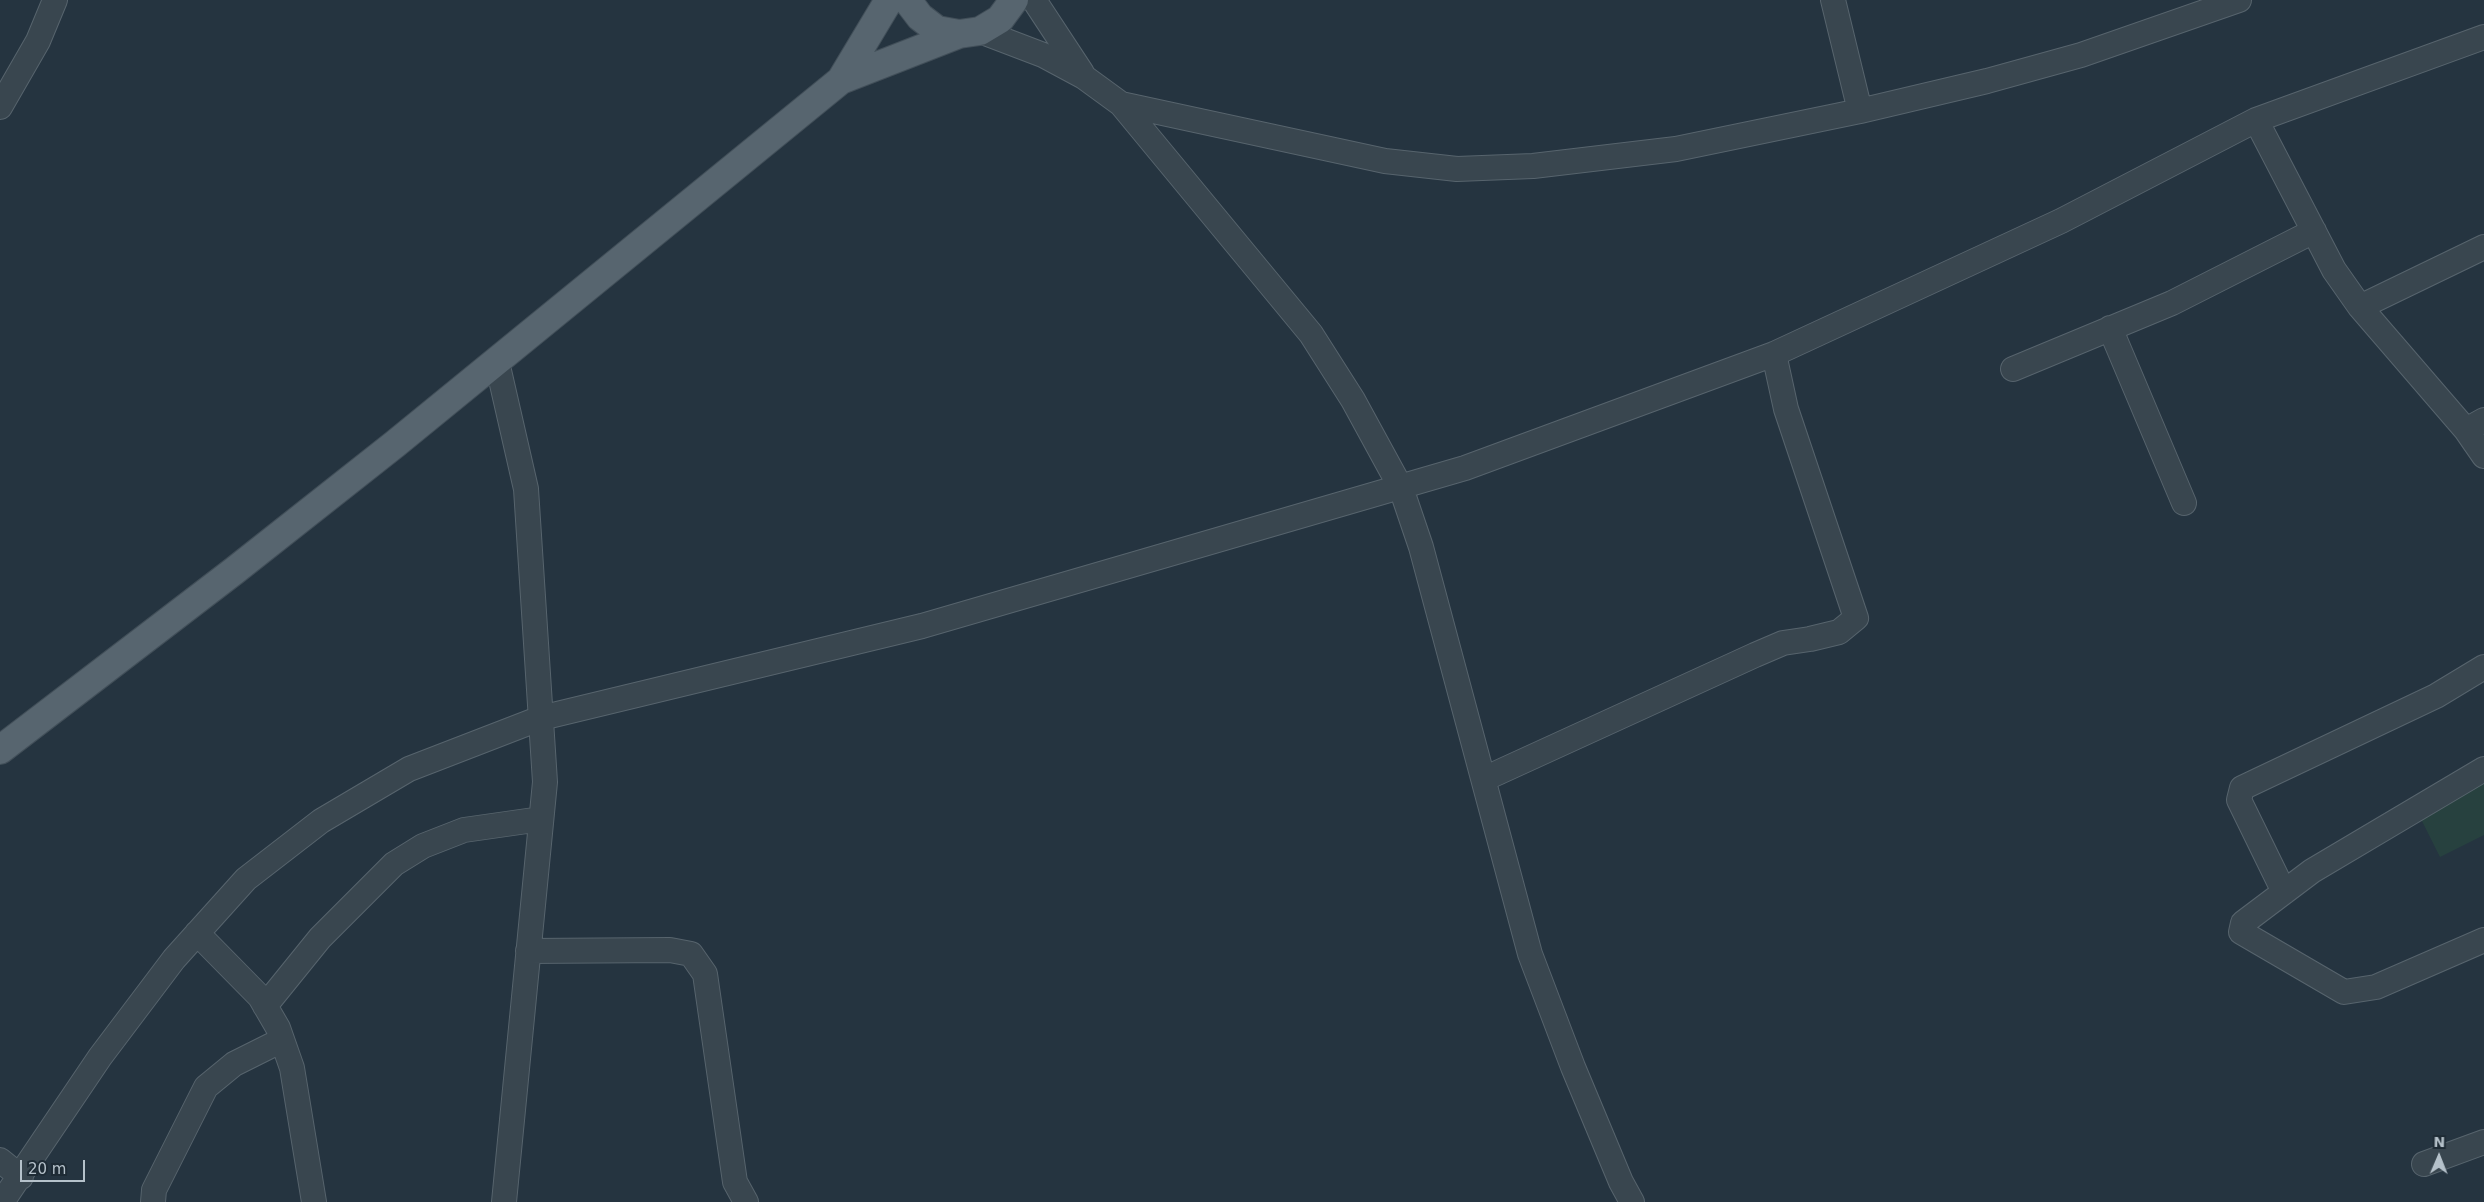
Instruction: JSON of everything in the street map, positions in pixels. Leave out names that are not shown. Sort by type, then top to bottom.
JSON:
[{"type":"main road","points":[[841,80],[889,0]]},
{"type":"main road","points":[[907,0],[920,17],[938,30],[969,32]]},
{"type":"main road","points":[[0,750],[234,571],[497,362],[841,80],[1000,19],[1014,0]]},
{"type":"street","points":[[0,107],[38,41],[55,0]]},
{"type":"street","points":[[1034,0],[1084,77]]},
{"type":"street","points":[[1833,0],[1860,111]]},
{"type":"street","points":[[1121,104],[1386,161],[1457,168],[1533,166],[1676,149],[1860,111],[1987,81],[2081,55],[2239,0]]},
{"type":"street","points":[[969,32],[1043,55],[1084,77],[1121,104],[1310,334],[1354,400],[1401,488],[1421,547],[1530,954],[1580,1085],[1620,1182],[1632,1202]]},
{"type":"street","points":[[12,1194],[100,1057],[174,959],[246,879],[321,821],[409,769],[541,718],[922,626],[1466,468],[1774,354],[2061,221],[2256,120],[2484,37]]},
{"type":"street","points":[[2256,120],[2334,270],[2360,307],[2475,425],[2484,456]]},
{"type":"street","points":[[2013,369],[2172,303],[2314,231]]},
{"type":"street","points":[[2360,307],[2484,247]]},
{"type":"street","points":[[2110,328],[2184,503]]},
{"type":"street","points":[[1484,779],[1754,654],[1783,643],[1838,632],[1856,618],[1786,409],[1774,354]]},
{"type":"street","points":[[497,362],[526,489],[545,782],[504,1202]]},
{"type":"street","points":[[2284,892],[2239,800],[2242,788],[2436,696],[2484,667]]},
{"type":"street","points":[[2484,769],[2321,865],[2243,923],[2241,932],[2344,992],[2376,986],[2484,940]]},
{"type":"street","points":[[265,1006],[320,938],[394,864],[422,846],[464,830],[541,819]]},
{"type":"street","points":[[197,933],[260,997],[282,1040],[292,1068],[314,1202]]},
{"type":"street","points":[[528,951],[670,950],[692,954],[705,974],[735,1182],[746,1202]]},
{"type":"street","points":[[153,1202],[154,1190],[206,1087],[234,1064],[282,1040]]},
{"type":"street","points":[[2424,1164],[2484,1142]]},
{"type":"street","points":[[0,1160],[12,1194]]},
{"type":"green space","points":[[2484,780],[2484,835],[2440,857],[2418,813]]}]
